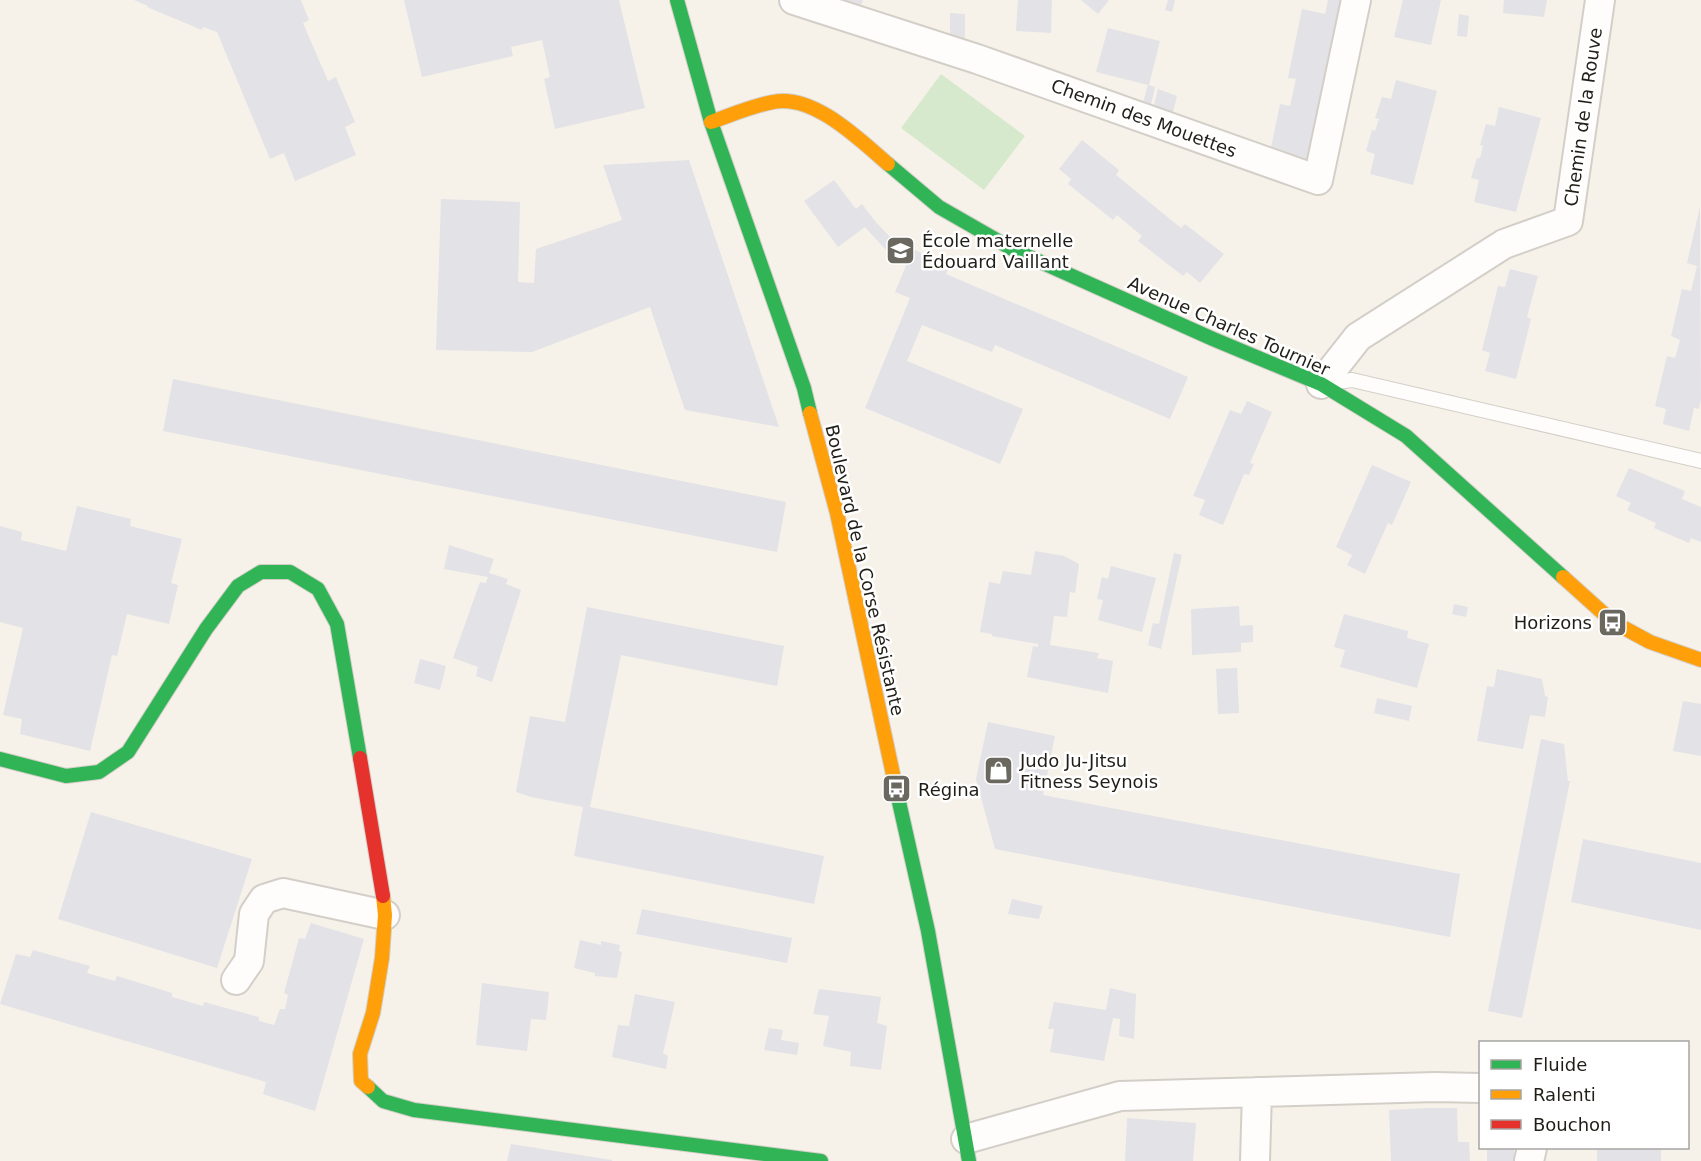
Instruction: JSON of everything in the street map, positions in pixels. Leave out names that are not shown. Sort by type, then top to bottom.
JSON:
[{"type":"street","name":"Boulevard de la Corse Résistante","points":[[677,0],[711,122],[804,388],[837,513],[872,682],[926,920],[967,1150]]},
{"type":"street","name":"Chemin des Mouettes","points":[[794,0],[976,59],[1318,180],[1356,0]]},
{"type":"street","name":"Chemin de la Rouve","points":[[1321,384],[1358,337],[1504,244],[1568,221],[1600,0]]},
{"type":"street","name":"Avenue Charles Tournier","points":[[711,122],[775,101],[804,103],[843,126],[939,207],[1014,250],[1213,339],[1321,384],[1406,436],[1613,622],[1650,642],[1701,660]]},
{"type":"street","points":[[0,759],[66,776],[99,772],[128,752],[206,629],[238,586],[261,572],[290,572],[318,589],[337,624],[381,877],[385,915],[382,958],[373,1013],[360,1054],[361,1081],[383,1101],[414,1110],[821,1161]]},
{"type":"street","points":[[236,980],[249,961],[254,914],[264,899],[283,893],[385,915]]},
{"type":"street","points":[[967,1150],[1120,1096],[1434,1087],[1479,1088]]},
{"type":"street","points":[[1254,1161],[1257,1092]]},
{"type":"lane","points":[[1321,384],[1352,380],[1701,461]]},
{"type":"green space","points":[[941,74],[1025,136],[984,190],[901,128]]},
{"type":"building","points":[[134,0],[301,0],[309,20],[303,23],[328,81],[336,77],[355,122],[345,127],[356,155],[295,181],[284,153],[270,159],[217,32],[203,27],[202,30]]},
{"type":"building","points":[[404,0],[619,0],[645,108],[555,129],[544,79],[550,77],[542,40],[511,47],[513,56],[422,77]]},
{"type":"building","points":[[838,0],[863,0],[860,8]]},
{"type":"building","points":[[1018,0],[1052,0],[1051,33],[1016,31]]},
{"type":"building","points":[[1081,0],[1109,0],[1098,14]]},
{"type":"building","points":[[1168,0],[1175,0],[1172,12],[1165,10]]},
{"type":"building","points":[[1328,0],[1349,0],[1320,151],[1307,160],[1271,148],[1280,104],[1290,106],[1296,79],[1288,78],[1302,9],[1325,14]]},
{"type":"building","points":[[1403,0],[1441,0],[1431,45],[1394,37]]},
{"type":"building","points":[[1504,0],[1547,0],[1544,17],[1503,13]]},
{"type":"building","points":[[950,13],[965,14],[965,43],[950,38]]},
{"type":"building","points":[[1459,14],[1469,16],[1467,37],[1457,36]]},
{"type":"building","points":[[1108,28],[1160,41],[1149,85],[1155,87],[1150,109],[1142,106],[1148,85],[1096,72]]},
{"type":"building","points":[[1396,80],[1437,91],[1413,185],[1370,174],[1375,154],[1366,151],[1372,130],[1375,131],[1379,119],[1375,118],[1382,97],[1391,99]]},
{"type":"building","points":[[1158,89],[1177,96],[1172,116],[1153,109]]},
{"type":"building","points":[[1499,107],[1541,118],[1516,212],[1474,202],[1479,180],[1471,178],[1477,158],[1480,158],[1483,146],[1480,145],[1486,124],[1495,126]]},
{"type":"building","points":[[1082,140],[1119,170],[1116,175],[1181,228],[1185,224],[1224,254],[1200,283],[1187,272],[1183,276],[1138,241],[1142,236],[1117,215],[1113,220],[1068,184],[1071,179],[1059,169]]},
{"type":"building","points":[[689,160],[779,427],[685,410],[650,307],[532,352],[436,350],[441,199],[520,202],[518,282],[534,283],[536,249],[622,220],[603,165]]},
{"type":"building","points":[[834,180],[856,209],[862,204],[892,239],[949,266],[946,274],[1188,377],[1170,419],[995,345],[992,352],[922,325],[907,361],[1023,409],[1000,464],[865,408],[910,298],[895,292],[908,261],[885,249],[865,227],[838,247],[804,201]]},
{"type":"building","points":[[1700,207],[1701,399],[1699,409],[1694,408],[1689,431],[1663,424],[1666,409],[1655,406],[1667,356],[1675,358],[1680,340],[1671,336],[1682,289],[1691,291],[1697,266],[1687,263]]},
{"type":"building","points":[[1510,269],[1538,276],[1527,317],[1531,319],[1516,379],[1485,371],[1490,353],[1482,350],[1498,286],[1505,287]]},
{"type":"building","points":[[173,379],[786,502],[777,552],[163,431]]},
{"type":"building","points":[[1247,401],[1272,412],[1250,463],[1254,464],[1249,475],[1244,474],[1223,525],[1199,515],[1205,500],[1193,496],[1230,410],[1241,414]]},
{"type":"building","points":[[1372,465],[1411,482],[1392,525],[1388,523],[1365,574],[1347,565],[1352,555],[1336,547]]},
{"type":"building","points":[[1629,468],[1685,491],[1682,499],[1701,507],[1701,542],[1691,538],[1689,543],[1654,528],[1656,523],[1627,510],[1631,503],[1616,496]]},
{"type":"building","points":[[77,506],[131,519],[130,526],[182,539],[171,583],[178,585],[169,624],[127,614],[117,656],[112,655],[90,751],[20,734],[22,719],[3,715],[23,628],[0,622],[0,526],[22,532],[21,540],[66,551]]},
{"type":"building","points":[[449,545],[494,559],[489,573],[508,579],[506,584],[521,590],[492,682],[476,676],[478,667],[453,658],[480,582],[486,583],[488,577],[444,569]]},
{"type":"building","points":[[1035,551],[1064,556],[1079,564],[1075,593],[1070,592],[1067,617],[1054,616],[1050,645],[1099,653],[1097,658],[1113,661],[1108,693],[1027,677],[1033,646],[1038,647],[1038,644],[980,632],[989,582],[1000,584],[1003,571],[1031,575]]},
{"type":"building","points":[[1174,553],[1182,555],[1161,649],[1148,645],[1153,623],[1159,624]]},
{"type":"building","points":[[1111,566],[1156,578],[1142,632],[1098,620],[1103,600],[1097,599],[1102,577],[1108,579]]},
{"type":"building","points":[[1454,604],[1468,607],[1466,617],[1452,614]]},
{"type":"building","points":[[1239,606],[1240,626],[1253,625],[1253,642],[1241,643],[1241,652],[1192,655],[1191,609]]},
{"type":"building","points":[[587,607],[784,646],[777,686],[621,655],[590,807],[824,856],[814,904],[574,856],[583,807],[516,792],[530,716],[565,722]]},
{"type":"building","points":[[1344,614],[1408,631],[1407,638],[1429,644],[1417,688],[1340,667],[1345,650],[1334,647]]},
{"type":"building","points":[[420,659],[446,666],[440,690],[414,683]]},
{"type":"building","points":[[1237,668],[1239,713],[1218,714],[1216,669]]},
{"type":"building","points":[[1497,669],[1542,679],[1545,696],[1548,697],[1545,717],[1530,715],[1523,749],[1477,741],[1487,686],[1494,687]]},
{"type":"building","points":[[1377,698],[1412,706],[1409,721],[1374,713]]},
{"type":"building","points":[[1683,701],[1701,704],[1701,756],[1673,751]]},
{"type":"building","points":[[988,722],[1055,736],[1043,795],[1460,874],[1450,937],[995,849],[976,779]]},
{"type":"building","points":[[1541,739],[1564,744],[1568,781],[1570,781],[1522,1018],[1488,1011]]},
{"type":"building","points":[[91,812],[252,859],[217,968],[58,919]]},
{"type":"building","points":[[1583,839],[1701,863],[1701,930],[1571,902]]},
{"type":"building","points":[[1012,899],[1043,906],[1039,919],[1008,914]]},
{"type":"building","points":[[642,909],[792,938],[787,963],[636,934]]},
{"type":"building","points":[[311,923],[364,939],[315,1111],[263,1094],[266,1082],[0,1004],[16,954],[30,957],[33,950],[90,966],[87,973],[115,981],[117,976],[172,993],[172,997],[203,1006],[204,1002],[259,1017],[259,1021],[274,1025],[280,1009],[285,1009],[288,995],[284,993],[299,938],[305,939]]},
{"type":"building","points":[[580,940],[601,945],[601,941],[620,945],[619,951],[622,952],[617,978],[595,976],[595,973],[574,968]]},
{"type":"building","points":[[482,983],[549,992],[546,1020],[531,1019],[527,1051],[476,1045]]},
{"type":"building","points":[[1110,988],[1136,994],[1134,1039],[1119,1036],[1120,1019],[1113,1018],[1104,1061],[1050,1052],[1054,1029],[1048,1029],[1054,1002],[1106,1010]]},
{"type":"building","points":[[819,989],[881,997],[877,1023],[887,1026],[881,1070],[850,1066],[851,1052],[823,1046],[829,1016],[813,1014]]},
{"type":"building","points":[[635,994],[675,1002],[663,1053],[668,1056],[666,1069],[612,1057],[618,1025],[629,1026]]},
{"type":"building","points":[[769,1028],[783,1030],[781,1040],[799,1043],[797,1055],[764,1050]]},
{"type":"building","points":[[1457,1108],[1458,1142],[1469,1142],[1470,1161],[1391,1161],[1389,1110]]},
{"type":"building","points":[[1127,1118],[1196,1123],[1193,1161],[1125,1161]]},
{"type":"building","points":[[511,1144],[612,1160],[612,1161],[507,1161]]},
{"type":"building","points":[[1487,1149],[1514,1149],[1515,1161],[1487,1161]]},
{"type":"building","points":[[1597,1149],[1661,1149],[1661,1161],[1597,1161]]},
{"type":"traffic: fast","points":[[677,0],[711,122],[804,388],[810,413]]},
{"type":"traffic: fast","points":[[888,164],[939,207],[1014,250],[1213,339],[1321,384],[1406,436],[1563,577]]},
{"type":"traffic: fast","points":[[0,759],[66,776],[99,772],[128,752],[206,629],[238,586],[261,572],[290,572],[318,589],[337,624],[360,758]]},
{"type":"traffic: fast","points":[[897,793],[928,931],[969,1161]]},
{"type":"traffic: fast","points":[[368,1087],[383,1101],[414,1110],[821,1161]]},
{"type":"traffic: slow","points":[[711,122],[749,108],[788,101],[820,111],[850,131],[888,164]]},
{"type":"traffic: slow","points":[[810,413],[837,513],[897,793]]},
{"type":"traffic: slow","points":[[1563,577],[1613,622],[1650,642],[1701,660]]},
{"type":"traffic: slow","points":[[368,1087],[361,1081],[360,1054],[373,1013],[382,958],[385,915],[383,896]]},
{"type":"traffic: jam","points":[[360,758],[383,896]]},
{"type":"place","name":"École maternelle Édouard Vaillant","points":[[901,250]]},
{"type":"place","name":"Horizons","points":[[1613,622]]},
{"type":"place","name":"Judo Ju-Jitsu Fitness Seynois","points":[[999,770]]},
{"type":"place","name":"Régina","points":[[897,789]]}]
